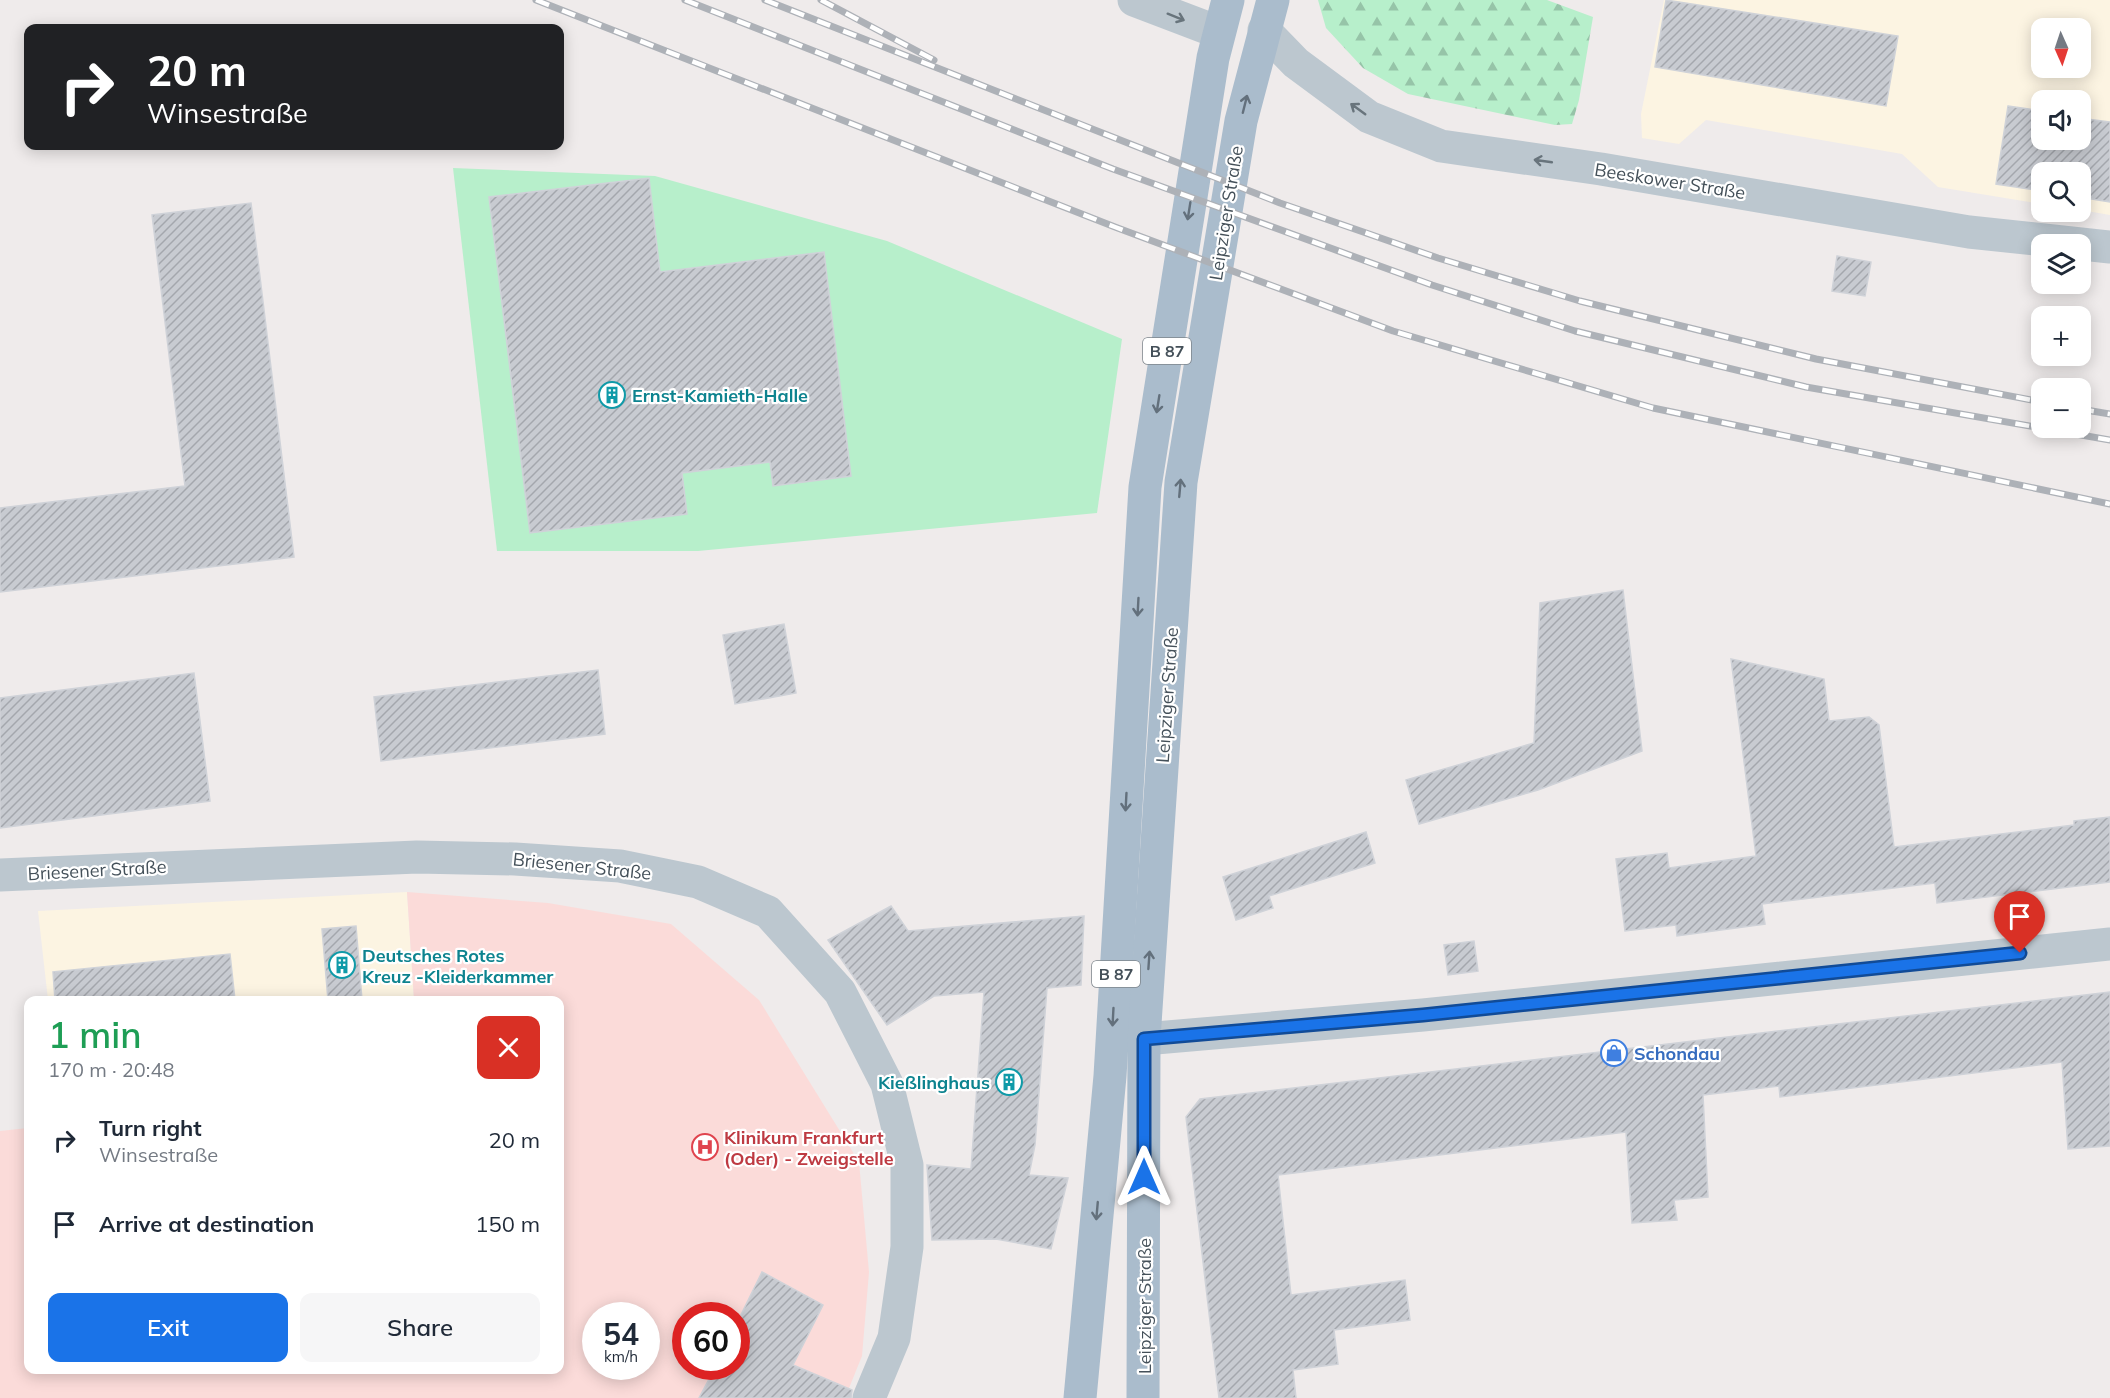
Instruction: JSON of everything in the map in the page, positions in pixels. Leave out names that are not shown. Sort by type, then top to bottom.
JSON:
[{"type":"main road","name":"Leipziger Straße","points":[[1080,1398],[1110,1076],[1145,487],[1218,32],[1228,0]]},
{"type":"main road","name":"Leipziger Straße","points":[[1143,1398],[1144,1039],[1181,482],[1241,121],[1269,15]]},
{"type":"street","points":[[1134,0],[1218,32]]},
{"type":"street","name":"Beeskower Straße","points":[[1269,15],[1296,63],[1369,117],[1441,146],[1601,170],[1969,232],[2110,248]]},
{"type":"street","name":"Briesener Straße","points":[[0,875],[417,856],[514,859],[620,866],[698,882],[768,912],[840,992],[887,1084],[907,1165],[907,1247],[894,1338],[869,1398]]},
{"type":"street","points":[[1144,1039],[1423,1015],[2110,944]]},
{"type":"shaded area","points":[[1664,0],[2110,0],[2110,215],[2091,212],[2091,162],[2031,162],[2031,202],[1938,187],[1902,154],[1706,120],[1679,144],[1642,138],[1641,114]]},
{"type":"shaded area","points":[[407,892],[414,996],[48,996],[38,911]]},
{"type":"shaded area","name":"Klinikum Frankfurt (Oder) - Zweigstelle","points":[[407,892],[548,903],[671,924],[759,1000],[859,1162],[869,1272],[862,1356],[845,1398],[0,1398],[0,1131],[24,1128],[24,1374],[564,1374],[564,996],[414,996]]},
{"type":"green space","points":[[1318,0],[1547,0],[1593,17],[1579,100],[1572,124],[1555,125],[1408,94],[1363,68],[1326,28]]},
{"type":"green space","points":[[453,168],[655,176],[887,241],[1122,339],[1097,513],[698,551],[497,551]]},
{"type":"building","points":[[1666,0],[1898,36],[1886,106],[1655,67]]},
{"type":"building","points":[[2008,106],[2031,109],[2031,150],[2091,150],[2091,119],[2110,122],[2110,202],[2091,199],[2091,162],[2031,162],[2031,189],[1996,184]]},
{"type":"building","name":"Ernst-Kamieth-Halle","points":[[649,178],[660,272],[824,252],[851,476],[773,486],[770,462],[682,473],[687,514],[530,533],[489,197]]},
{"type":"building","points":[[251,203],[294,557],[0,592],[0,508],[185,486],[152,215]]},
{"type":"building","points":[[1837,256],[1871,262],[1865,296],[1832,291]]},
{"type":"building","points":[[1623,590],[1642,751],[1538,790],[1419,824],[1406,780],[1534,743],[1540,603]]},
{"type":"building","points":[[784,624],[796,693],[735,704],[723,635]]},
{"type":"building","points":[[1731,659],[1824,679],[1829,721],[1869,717],[1879,725],[1894,847],[2074,825],[2074,821],[2110,817],[2110,882],[1937,903],[1935,883],[1762,904],[1765,924],[1677,936],[1676,925],[1625,931],[1616,859],[1667,853],[1669,868],[1756,856]]},
{"type":"building","points":[[598,670],[605,734],[381,761],[374,697]]},
{"type":"building","points":[[194,673],[210,801],[0,828],[0,698]]},
{"type":"building","points":[[1366,832],[1375,863],[1269,896],[1273,908],[1236,920],[1223,877]]},
{"type":"building","name":"Kießlinghaus","points":[[891,906],[908,931],[1084,916],[1081,985],[1047,988],[1035,1145],[1029,1175],[1068,1178],[1051,1249],[996,1239],[932,1240],[927,1165],[971,1169],[984,992],[934,996],[887,1025],[828,940]]},
{"type":"building","name":"Deutsches Rotes Kreuz -Kleiderkammer","points":[[356,926],[362,996],[328,996],[322,929]]},
{"type":"building","points":[[1474,941],[1478,971],[1448,975],[1444,945]]},
{"type":"building","points":[[230,954],[235,996],[55,996],[53,972]]},
{"type":"building","points":[[2110,992],[2110,1146],[2068,1149],[2062,1062],[1780,1097],[1779,1086],[1703,1095],[1708,1197],[1674,1200],[1677,1220],[1632,1223],[1626,1132],[1278,1175],[1291,1295],[1405,1280],[1410,1320],[1334,1330],[1338,1364],[1293,1370],[1296,1398],[1219,1398],[1186,1117],[1200,1099]]},
{"type":"building","points":[[762,1272],[823,1305],[793,1365],[852,1390],[851,1398],[699,1398],[709,1380],[750,1380],[750,1302],[747,1302]]},
{"type":"railway","points":[[536,0],[1115,227],[1393,331],[1653,408],[2110,504]]},
{"type":"railway","points":[[685,0],[1113,169],[1432,285],[1575,331],[1806,387],[2110,440]]},
{"type":"railway","points":[[765,0],[1280,203],[1438,258],[1580,301],[1816,359],[2031,400]]},
{"type":"railway","points":[[821,0],[934,60]]},
{"type":"railway","points":[[2091,411],[2110,414]]},
{"type":"place","name":"Ernst-Kamieth-Halle","points":[[612,395]]},
{"type":"place","name":"Deutsches Rotes Kreuz -Kleiderkammer","points":[[342,965]]},
{"type":"place","name":"Schondau","points":[[1614,1053]]},
{"type":"place","name":"Kießlinghaus","points":[[1009,1082]]},
{"type":"place","name":"Klinikum Frankfurt (Oder) - Zweigstelle","points":[[705,1147]]},
{"type":"route","points":[[1144,1177],[1144,1039],[1423,1015],[2020,953]]}]
